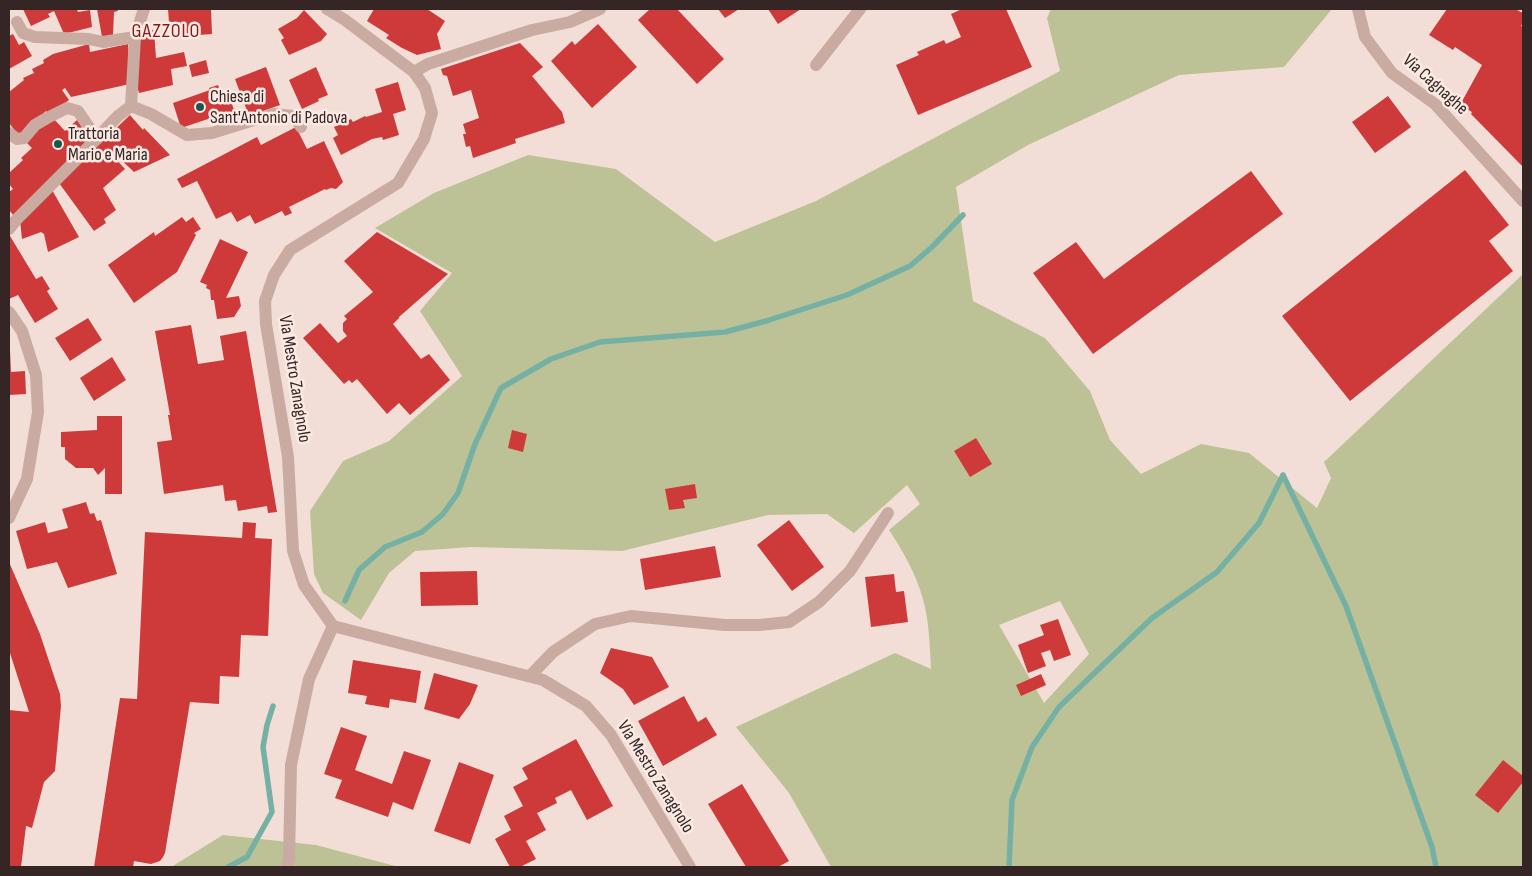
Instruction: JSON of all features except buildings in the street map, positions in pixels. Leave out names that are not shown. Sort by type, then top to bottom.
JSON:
[{"type":"street","points":[[9,229],[118,116],[131,106],[135,38],[144,9]]},
{"type":"street","name":"Via Mestro Zanagnolo","points":[[327,9],[345,20],[414,72],[425,88],[432,113],[424,139],[398,183],[290,250],[274,275],[265,301],[266,324],[288,457],[293,552],[304,585],[333,626],[543,680],[586,706],[611,735],[690,867]]},
{"type":"street","points":[[414,72],[428,64],[532,30],[570,22],[600,9]]},
{"type":"street","points":[[816,65],[860,9]]},
{"type":"street","name":"Via Cagnaghe","points":[[1358,9],[1365,37],[1392,72],[1435,104],[1523,200]]},
{"type":"street","points":[[16,29],[35,37],[89,39],[103,42],[135,38]]},
{"type":"street","points":[[131,106],[151,114],[187,135],[212,133],[273,114],[294,116],[301,127]]},
{"type":"street","points":[[9,133],[17,139],[24,138],[35,125],[67,108],[78,111],[97,139]]},
{"type":"street","points":[[9,312],[22,330],[36,375],[38,412],[27,479],[9,518]]},
{"type":"street","points":[[530,676],[553,652],[595,624],[631,616],[725,625],[759,625],[789,622],[819,602],[850,571],[888,513]]},
{"type":"street","points":[[287,867],[289,858],[291,765],[309,679],[333,626]]},
{"type":"green space","points":[[1051,9],[1332,9],[1284,67],[1179,75],[1028,145],[956,187],[973,301],[1045,338],[1090,391],[1110,440],[1141,474],[1201,444],[1249,453],[1317,508],[1331,478],[1324,462],[1523,274],[1523,867],[831,867],[789,793],[736,727],[895,653],[931,669],[928,625],[923,599],[909,563],[889,530],[920,504],[907,485],[854,533],[827,514],[768,515],[622,551],[471,547],[415,551],[389,573],[361,620],[323,593],[314,574],[310,511],[343,461],[389,441],[462,376],[420,311],[452,273],[375,228],[434,193],[528,155],[616,169],[715,242],[816,201],[1060,71],[1047,18]],"holes":[[[1060,601],[1089,654],[1044,703],[999,625]]]},
{"type":"green space","points":[[223,835],[316,845],[399,867],[171,867]]},
{"type":"waterway","points":[[345,601],[359,570],[385,547],[422,532],[443,514],[458,493],[475,444],[501,388],[551,359],[600,342],[725,332],[847,295],[910,266],[932,247],[963,215]]},
{"type":"waterway","points":[[1283,475],[1346,606],[1432,847],[1436,867]]},
{"type":"waterway","points":[[1009,867],[1012,800],[1032,747],[1059,707],[1152,618],[1217,572],[1259,523],[1283,475]]},
{"type":"waterway","points":[[228,867],[247,857],[272,812],[263,747],[273,706]]},
{"type":"place","name":"Chiesa di Sant'Antonio di Padova","points":[[200,107]]},
{"type":"place","name":"Trattoria Mario e Maria","points":[[58,144]]},
{"type":"district","name":"GAZZOLO","points":[[166,32]]}]
